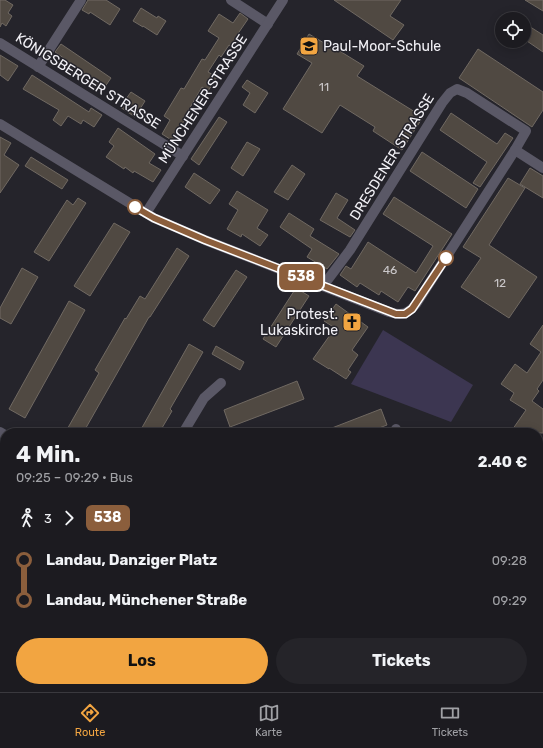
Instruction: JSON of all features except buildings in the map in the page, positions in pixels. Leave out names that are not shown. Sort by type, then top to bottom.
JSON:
[{"type":"street","points":[[38,67],[81,0]]},
{"type":"street","points":[[231,0],[268,24]]},
{"type":"street","name":"MÜNCHENER STRASSE","points":[[146,214],[283,0]]},
{"type":"street","name":"KÖNIGSBERGER STRASSE","points":[[0,43],[182,156]]},
{"type":"street","name":"DRESDENER STRASSE","points":[[0,124],[146,214],[205,240],[323,286],[396,314],[408,312],[420,297],[526,131],[468,93],[458,89],[450,93],[430,121],[348,253],[323,286]]},
{"type":"street","points":[[515,150],[543,168]]},
{"type":"street","points":[[186,428],[204,398],[221,383]]},
{"type":"shaded area","points":[[383,330],[473,385],[451,422],[351,384]]},
{"type":"bus line","name":"538","points":[[135,207],[154,218],[205,240],[396,314],[405,314],[412,309],[446,258]]},
{"type":"place","name":"Paul-Moor-Schule","points":[[309,46]]},
{"type":"place","name":"Protest. Lukaskirche","points":[[352,322]]}]
